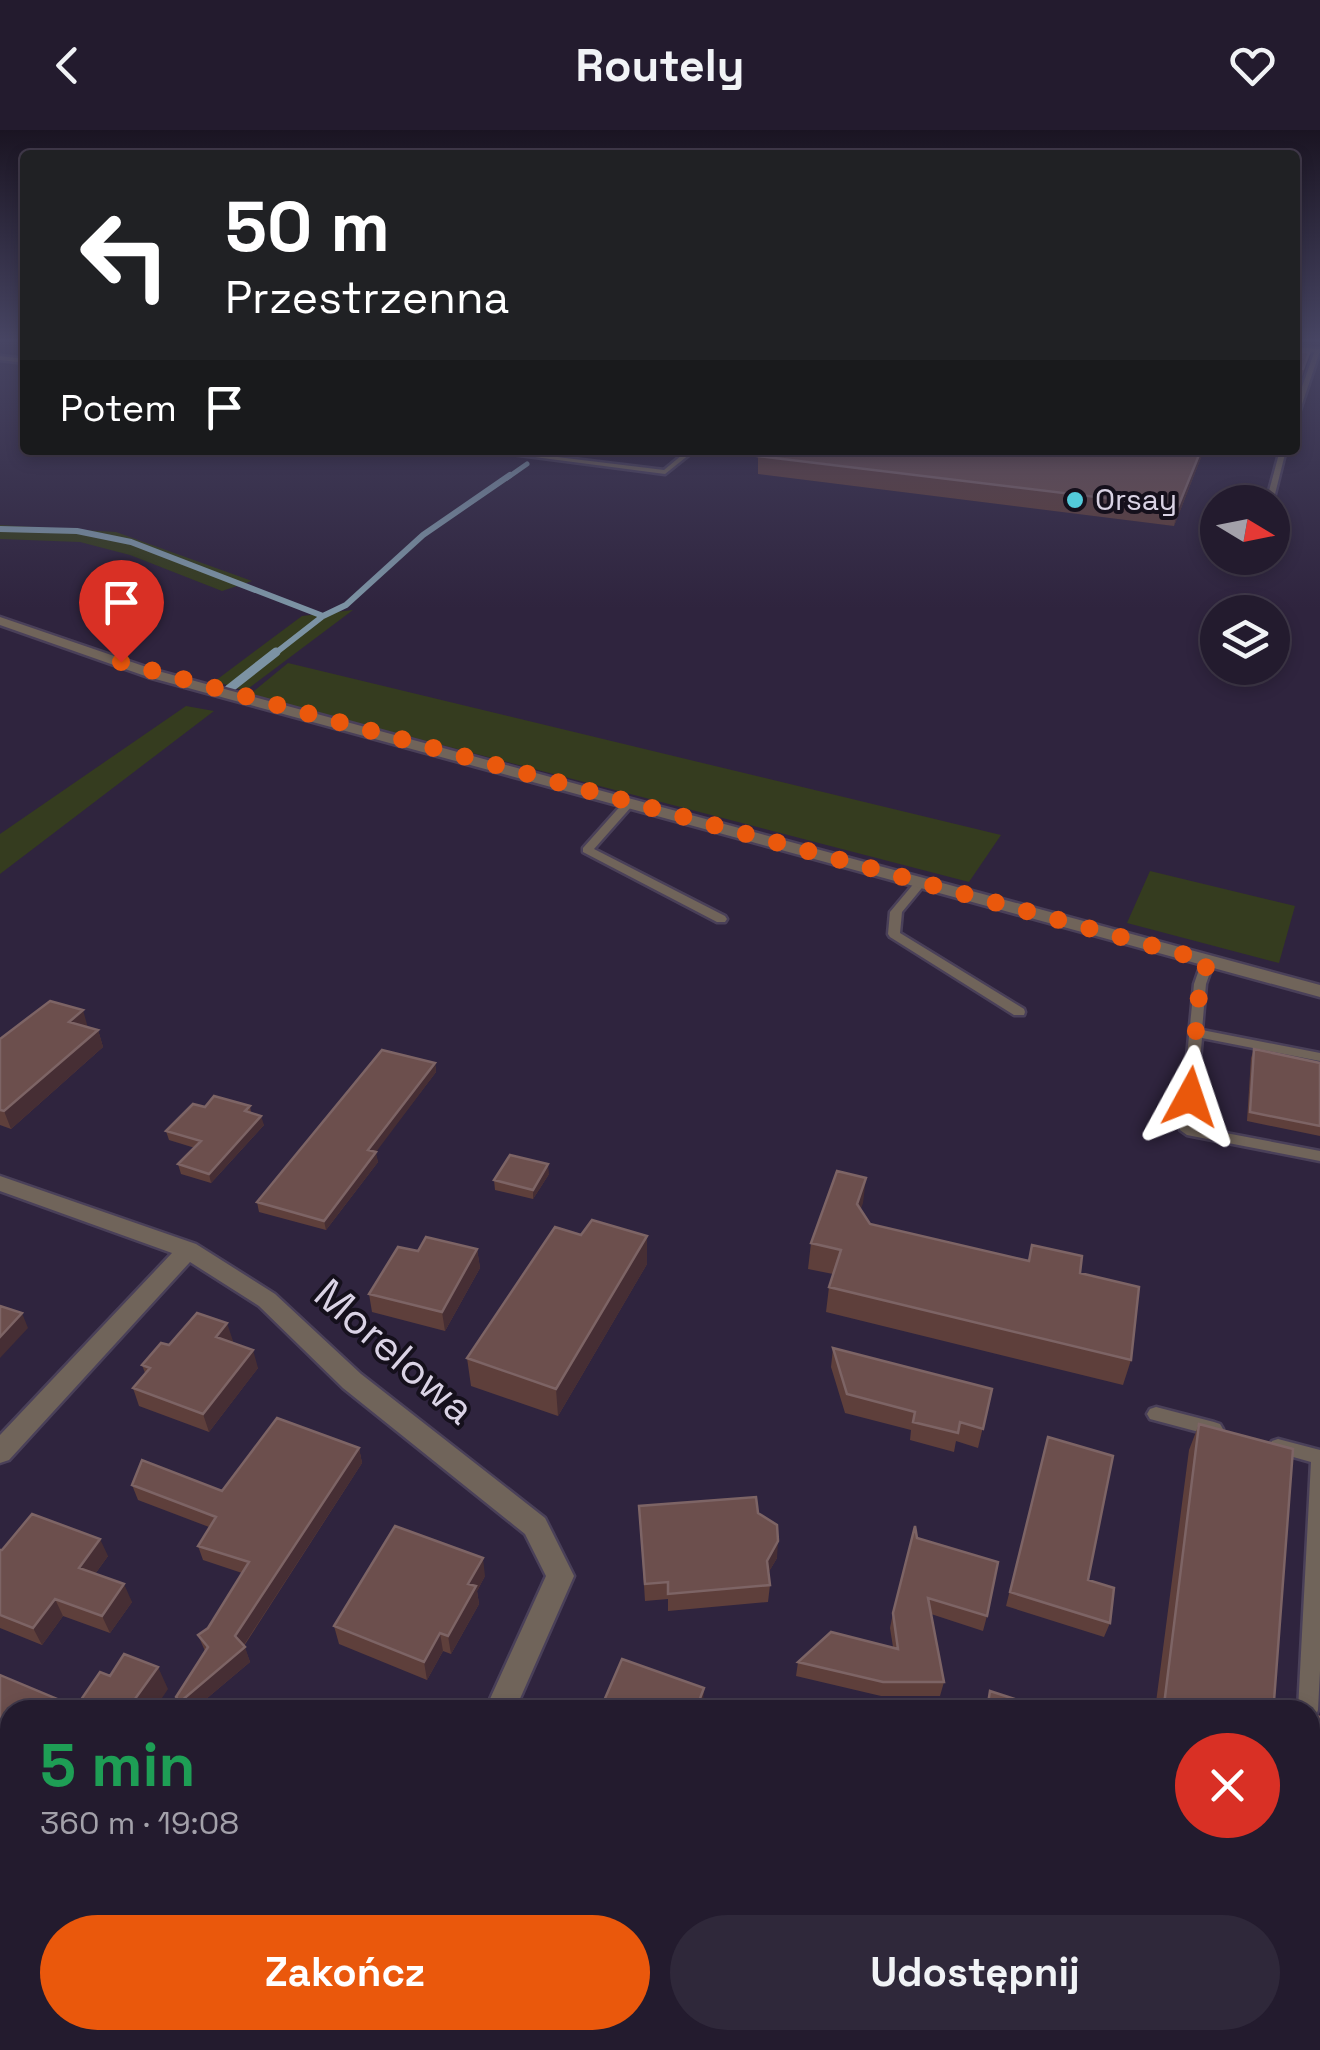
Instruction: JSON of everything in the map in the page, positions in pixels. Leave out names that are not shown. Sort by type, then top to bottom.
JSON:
[{"type":"street","points":[[0,621],[154,674],[1320,991]]},
{"type":"street","name":"Morelowa","points":[[0,1182],[188,1250],[267,1300],[352,1381],[535,1526],[560,1576],[504,1700]]},
{"type":"street","points":[[0,1452],[188,1250]]},
{"type":"lane","points":[[525,455],[664,472],[686,455]]},
{"type":"lane","points":[[1274,485],[1282,455]]},
{"type":"lane","points":[[628,804],[587,850],[721,919]]},
{"type":"lane","points":[[920,883],[896,912],[894,934],[1019,1012]]},
{"type":"lane","points":[[1208,961],[1200,984],[1187,1130],[1320,1156]]},
{"type":"lane","points":[[1196,1033],[1320,1058]]},
{"type":"lane","points":[[1156,1414],[1229,1433]]},
{"type":"lane","points":[[1266,1443],[1320,1458],[1308,1700]]},
{"type":"green space","points":[[0,525],[116,532],[252,581],[222,591],[130,555],[80,542],[0,539]]},
{"type":"green space","points":[[353,610],[245,691],[215,681],[302,616]]},
{"type":"green space","points":[[288,663],[1001,835],[969,882],[249,695]]},
{"type":"green space","points":[[186,706],[214,711],[0,874],[0,834]]},
{"type":"green space","points":[[1150,871],[1295,906],[1279,963],[1127,923]]},
{"type":"building","points":[[759,455],[1199,455],[1178,507]]},
{"type":"building","points":[[50,1001],[83,1010],[69,1022],[98,1030],[4,1111],[0,1110],[0,1039]]},
{"type":"building","points":[[1254,1049],[1320,1063],[1320,1126],[1250,1112]]},
{"type":"building","points":[[382,1050],[435,1063],[368,1150],[376,1152],[324,1221],[257,1202]]},
{"type":"building","points":[[214,1096],[250,1106],[245,1111],[261,1116],[209,1174],[178,1164],[201,1141],[166,1131],[193,1104],[205,1107]]},
{"type":"building","points":[[510,1155],[548,1164],[533,1190],[494,1180]]},
{"type":"building","points":[[837,1171],[866,1178],[857,1204],[870,1224],[1029,1261],[1032,1245],[1082,1256],[1080,1273],[1139,1287],[1131,1360],[829,1287],[841,1250],[811,1243]]},
{"type":"building","points":[[592,1220],[647,1236],[556,1389],[467,1358],[555,1227],[581,1235]]},
{"type":"building","points":[[426,1237],[477,1249],[442,1312],[369,1294],[398,1247],[418,1251]]},
{"type":"building","points":[[0,1306],[22,1313],[0,1337]]},
{"type":"building","points":[[197,1313],[227,1323],[216,1337],[253,1350],[203,1414],[133,1388],[150,1368],[142,1365],[161,1343],[169,1345]]},
{"type":"building","points":[[833,1348],[992,1389],[983,1429],[960,1422],[958,1433],[913,1422],[915,1412],[847,1394]]},
{"type":"building","points":[[277,1418],[359,1448],[235,1636],[245,1647],[178,1700],[176,1697],[208,1647],[198,1635],[208,1628],[249,1562],[198,1546],[216,1517],[132,1485],[142,1460],[222,1491]]},
{"type":"building","points":[[1199,1424],[1293,1449],[1274,1700],[1165,1700]]},
{"type":"building","points":[[1048,1437],[1113,1456],[1088,1580],[1114,1588],[1110,1623],[1010,1592]]},
{"type":"building","points":[[756,1497],[758,1513],[777,1525],[778,1541],[767,1561],[770,1585],[668,1594],[668,1582],[645,1584],[639,1506]]},
{"type":"building","points":[[32,1514],[100,1539],[79,1568],[124,1584],[102,1616],[55,1599],[33,1628],[0,1615],[0,1550]]},
{"type":"building","points":[[395,1526],[483,1558],[468,1584],[476,1586],[448,1636],[440,1633],[424,1662],[334,1626]]},
{"type":"building","points":[[915,1526],[917,1538],[998,1562],[987,1616],[928,1598],[944,1682],[883,1682],[798,1662],[831,1632],[898,1649],[893,1613]]},
{"type":"building","points":[[124,1654],[158,1667],[134,1700],[81,1700],[100,1672],[110,1676]]},
{"type":"building","points":[[622,1659],[704,1688],[699,1700],[604,1700]]},
{"type":"building","points":[[0,1675],[59,1700],[0,1700]]},
{"type":"building","points":[[990,1691],[1017,1700],[989,1700]]},
{"type":"waterway","points":[[507,478],[527,464]]},
{"type":"waterway","points":[[323,616],[346,605],[423,535],[510,475]]},
{"type":"waterway","points":[[0,529],[77,531],[131,542],[323,616]]},
{"type":"waterway","points":[[273,655],[323,616]]},
{"type":"waterway","points":[[229,689],[276,652]]},
{"type":"place","name":"Orsay","points":[[1075,500]]},
{"type":"route","points":[[121,662],[376,736],[1208,961],[1200,984],[1190,1097]]}]
